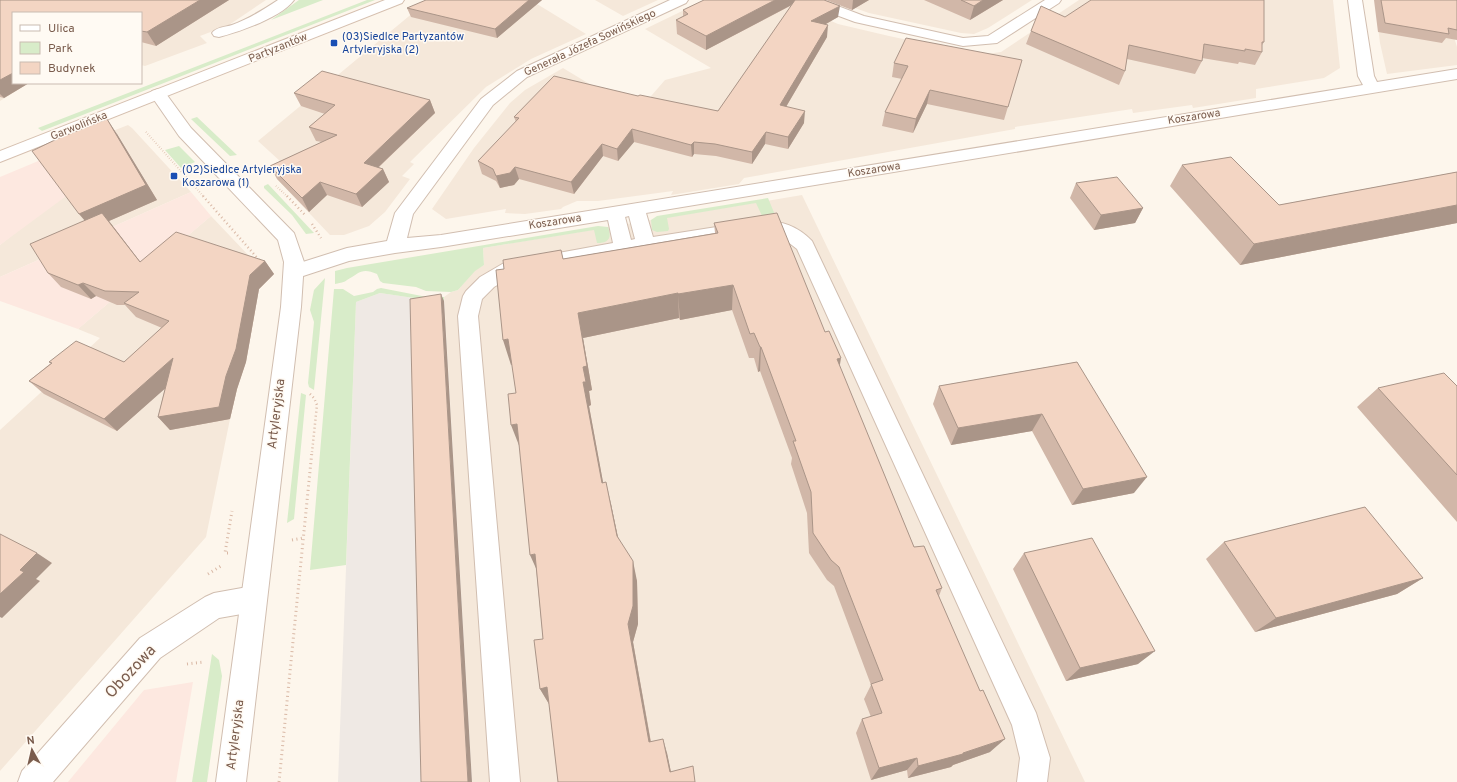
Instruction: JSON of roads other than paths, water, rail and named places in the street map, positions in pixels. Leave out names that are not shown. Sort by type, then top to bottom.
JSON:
[{"type":"street","points":[[219,33],[240,28],[257,21],[287,0]]},
{"type":"street","name":"Partyzantów","points":[[158,94],[397,0]]},
{"type":"street","name":"Generała Józefa Sowińskiego","points":[[395,246],[404,213],[487,102],[522,74],[681,0]]},
{"type":"street","points":[[809,0],[860,19],[963,42],[992,40],[1054,0]]},
{"type":"street","points":[[1355,0],[1366,76],[1372,88]]},
{"type":"street","name":"Koszarowa","points":[[294,272],[347,255],[395,246],[441,241],[615,213],[1457,74]]},
{"type":"street","name":"Garwolińska","points":[[0,157],[158,94]]},
{"type":"street","name":"Artyleryjska","points":[[158,94],[185,132],[287,238],[294,262],[291,307],[231,782]]},
{"type":"street","points":[[635,246],[636,209]]},
{"type":"street","points":[[615,213],[635,246]]},
{"type":"street","points":[[505,782],[468,316],[473,296],[487,282],[511,268],[761,226],[776,227],[792,233],[805,246],[1026,723],[1035,758],[1032,782]]},
{"type":"street","name":"Obozowa","points":[[33,782],[150,648],[214,606],[253,600]]},
{"type":"place","name":"(03)Siedlce Partyzantów Artyleryjska (2)","points":[[334,43]]},
{"type":"place","name":"(02)Siedlce Artyleryjska Koszarowa (1)","points":[[174,176]]}]
